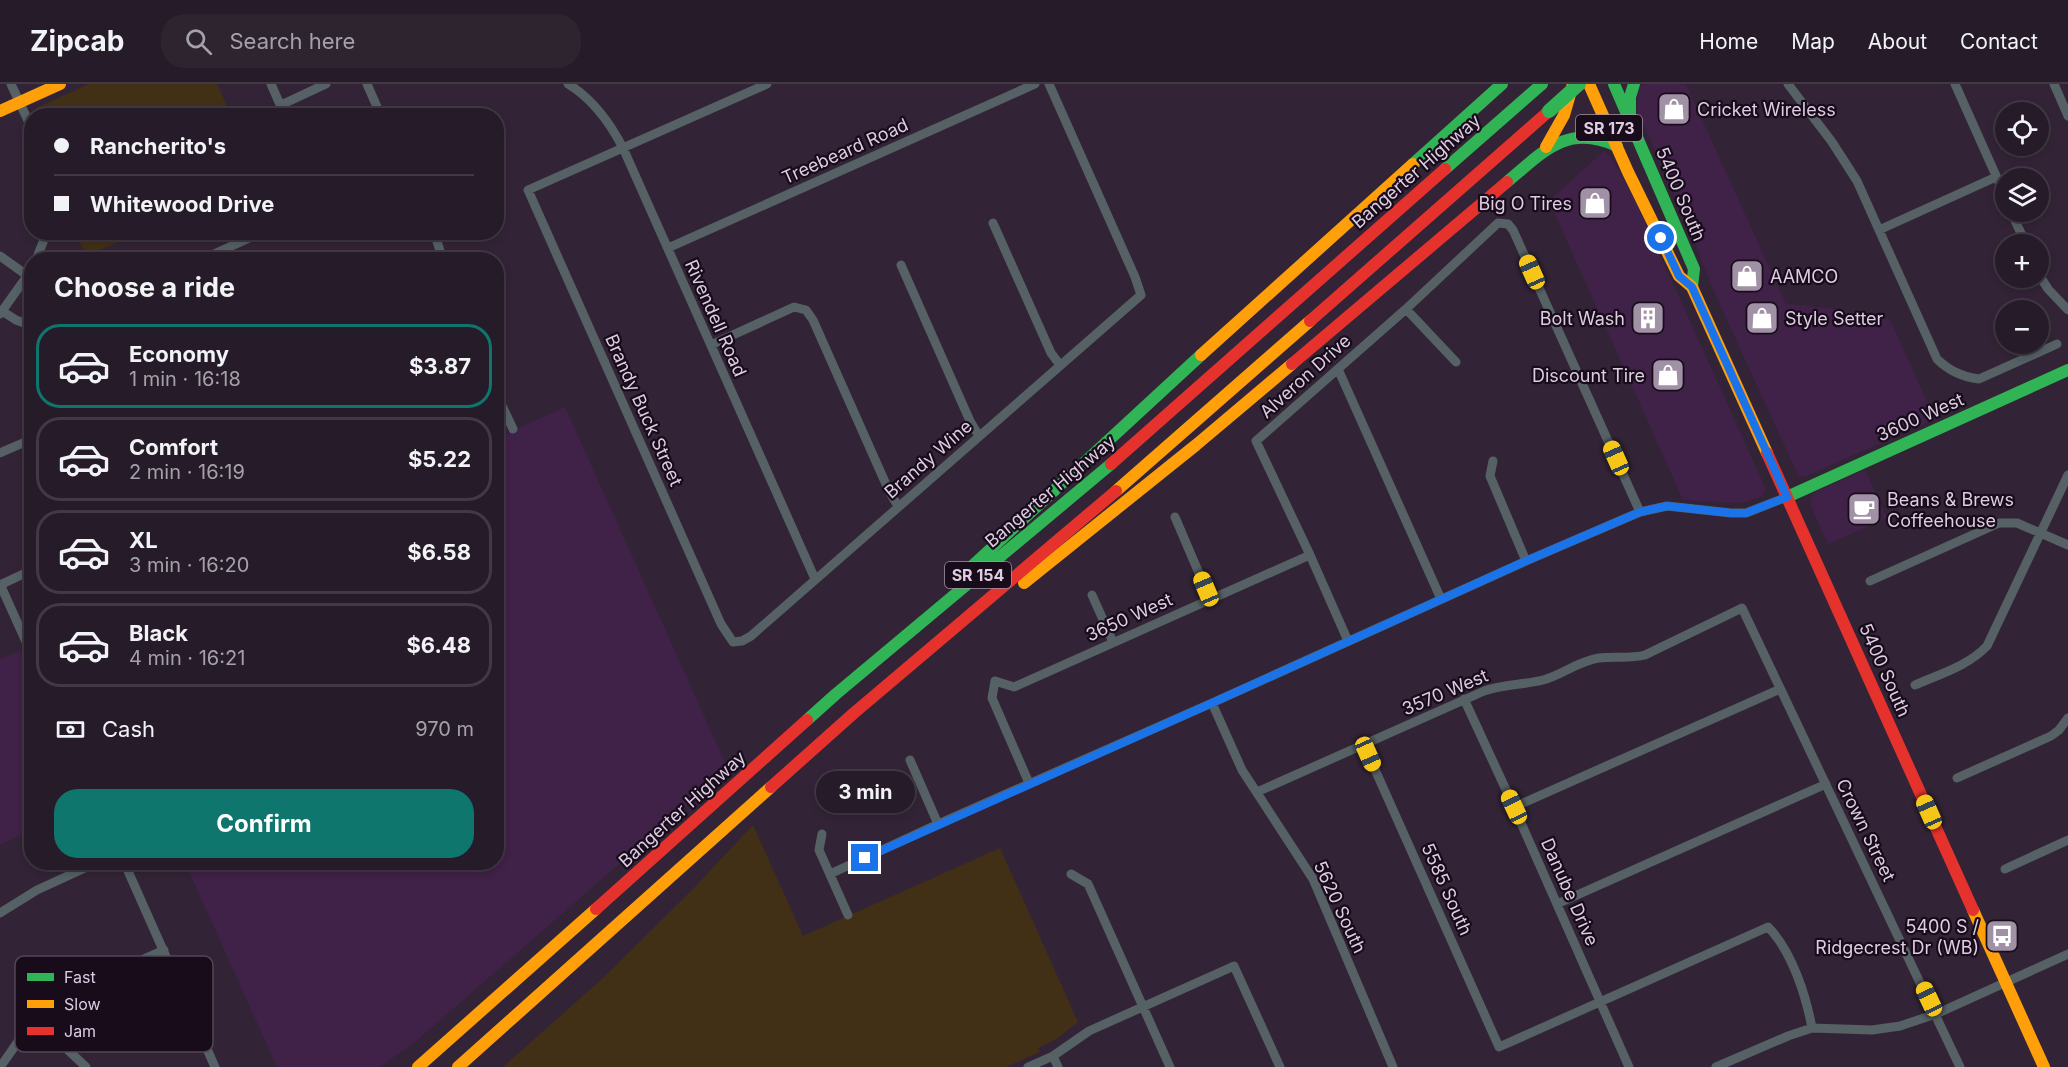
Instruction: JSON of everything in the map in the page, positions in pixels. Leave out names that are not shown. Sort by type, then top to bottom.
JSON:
[{"type":"main road","points":[[0,111],[60,84]]},
{"type":"main road","points":[[836,694],[875,653],[1012,527],[1502,84]]},
{"type":"main road","points":[[1541,153],[1560,125],[1573,84]]},
{"type":"main road","name":"SR 154","points":[[460,1066],[854,713],[1132,477],[1579,84]]},
{"type":"main road","name":"5400 South","points":[[1589,84],[1679,276],[1692,287],[2044,1067]]},
{"type":"main road","name":"5400 South","points":[[1614,84],[1694,268],[1692,287]]},
{"type":"main road","points":[[1630,120],[1630,97],[1634,84]]},
{"type":"main road","name":"Bangerter Highway","points":[[418,1067],[692,825],[836,694],[1117,459],[1541,85]]},
{"type":"main road","points":[[854,713],[1018,588],[1196,445],[1541,153],[1556,142],[1574,137],[1594,137],[1617,146]]},
{"type":"main road","name":"3600 West","points":[[1787,497],[2068,370]]},
{"type":"street","points":[[11,84],[24,112]]},
{"type":"street","points":[[272,84],[282,108]]},
{"type":"street","points":[[281,105],[326,84]]},
{"type":"street","points":[[367,84],[378,108]]},
{"type":"street","name":"Rivendell Road","points":[[568,84],[596,107],[609,123],[623,148],[815,579]]},
{"type":"street","points":[[623,148],[767,84]]},
{"type":"street","name":"Treebeard Road","points":[[668,248],[1035,84]]},
{"type":"street","name":"Brandy Wine","points":[[733,642],[742,641],[750,636],[1141,295],[1049,84]]},
{"type":"street","points":[[1788,84],[1832,142],[1857,181],[1937,358],[1944,366],[1968,377],[1979,379],[2057,344]]},
{"type":"street","points":[[1955,84],[1995,175]]},
{"type":"street","points":[[2054,84],[2068,116]]},
{"type":"street","name":"Brandy Buck Street","points":[[623,148],[528,190],[721,624],[733,642]]},
{"type":"street","points":[[1879,230],[1995,177]]},
{"type":"street","points":[[993,223],[1051,353],[1060,365]]},
{"type":"street","name":"Alveron Drive","points":[[1347,641],[1310,555],[1256,441],[1406,309],[1498,223],[1508,224],[1513,230],[1640,512]]},
{"type":"street","points":[[218,252],[245,240]]},
{"type":"street","points":[[0,256],[24,270]]},
{"type":"street","points":[[901,265],[970,421],[979,436]]},
{"type":"street","points":[[24,281],[1,312],[24,324]]},
{"type":"street","points":[[2047,288],[2068,310]]},
{"type":"street","points":[[711,345],[794,307],[806,310],[813,320],[889,491],[898,506]]},
{"type":"street","points":[[1406,309],[1456,362]]},
{"type":"street","points":[[1338,369],[1441,599]]},
{"type":"street","points":[[504,410],[513,429]]},
{"type":"street","points":[[0,453],[24,442]]},
{"type":"street","points":[[1493,461],[1490,476],[1526,561]]},
{"type":"street","points":[[1915,685],[1967,662],[1987,646],[2068,475]]},
{"type":"street","points":[[830,874],[1029,783],[1640,512],[1667,506],[1746,513],[1787,497]]},
{"type":"street","points":[[1175,517],[1210,600]]},
{"type":"street","points":[[1870,581],[1999,523],[2017,523],[2068,545]]},
{"type":"street","name":"3650 West","points":[[1029,783],[992,698],[994,681],[1014,687],[1310,555]]},
{"type":"street","points":[[24,574],[0,584],[24,637]]},
{"type":"street","points":[[1092,596],[1113,642]]},
{"type":"street","name":"Crown Street","points":[[1742,608],[1960,1067]]},
{"type":"street","name":"3570 West","points":[[1257,792],[1492,688],[1543,680],[1599,658],[1645,655],[1742,608]]},
{"type":"street","points":[[1514,807],[1780,689]]},
{"type":"street","name":"Danube Drive","points":[[1464,699],[1629,1067]]},
{"type":"street","name":"5620 South","points":[[1212,703],[1242,770],[1312,879],[1393,1067]]},
{"type":"street","points":[[1957,778],[2051,736],[2067,722]]},
{"type":"street","name":"5585 South","points":[[1364,745],[1499,1047],[1600,1002]]},
{"type":"street","points":[[910,760],[938,824]]},
{"type":"street","points":[[1557,904],[1826,784]]},
{"type":"street","points":[[822,834],[819,850],[848,915]]},
{"type":"street","points":[[2005,869],[2068,840]]},
{"type":"street","points":[[0,913],[37,890],[81,870]]},
{"type":"street","points":[[128,870],[167,956]]},
{"type":"street","points":[[1071,874],[1088,884],[1170,1067]]},
{"type":"street","points":[[1600,1002],[1768,927],[1781,944],[1802,989],[1807,1001],[1812,1028]]},
{"type":"street","points":[[151,956],[164,950]]},
{"type":"street","points":[[1716,1067],[1812,1028],[1872,1030],[1900,1026],[1936,1014],[2068,954]]},
{"type":"street","points":[[1028,1067],[1053,1056],[1082,1035],[1234,966],[1280,1067]]},
{"type":"street","points":[[0,1067],[15,1046]]},
{"type":"street","points":[[70,1052],[86,1067]]},
{"type":"street","points":[[208,1052],[215,1067]]},
{"type":"street","points":[[1053,1056],[1058,1067]]},
{"type":"shaded area","points":[[89,84],[217,84],[228,108],[36,108]]},
{"type":"shaded area","points":[[1642,84],[1686,84],[1786,304],[1835,309],[1890,319],[1935,419],[1804,477],[1798,475],[1715,294],[1679,204],[1638,113],[1639,88]]},
{"type":"shaded area","points":[[1605,150],[1620,172],[1639,209],[1710,365],[1765,487],[1765,492],[1761,496],[1749,501],[1734,503],[1683,500],[1549,201]]},
{"type":"shaded area","points":[[79,240],[122,240],[95,252],[84,252]]},
{"type":"shaded area","points":[[565,407],[728,769],[415,1042],[380,1067],[277,1067],[188,870],[504,870],[504,435]]},
{"type":"shaded area","points":[[1865,470],[1887,518],[1828,544],[1810,504],[1811,496],[1817,491]]},
{"type":"shaded area","points":[[20,650],[24,659],[24,833],[0,845],[0,659]]},
{"type":"shaded area","points":[[753,825],[803,936],[1000,848],[1078,1022],[1055,1040],[1038,1048],[1040,1052],[1006,1067],[503,1067],[603,978],[693,889]]},
{"type":"traffic: fast","points":[[1413,164],[1502,84]]},
{"type":"traffic: fast","points":[[1445,169],[1542,84]]},
{"type":"traffic: fast","points":[[1549,111],[1579,84]]},
{"type":"traffic: fast","points":[[1614,84],[1694,269],[1692,287]]},
{"type":"traffic: fast","points":[[1630,120],[1630,97],[1634,84]]},
{"type":"traffic: fast","points":[[1507,182],[1544,151],[1570,139],[1599,140],[1617,146]]},
{"type":"traffic: fast","points":[[968,570],[1201,355]]},
{"type":"traffic: fast","points":[[1787,497],[2068,370]]},
{"type":"traffic: fast","points":[[807,720],[1111,464]]},
{"type":"traffic: slow","points":[[0,111],[60,84]]},
{"type":"traffic: slow","points":[[1546,147],[1564,115],[1573,84]]},
{"type":"traffic: slow","points":[[1589,84],[1628,172],[1679,276],[1692,287],[1767,453]]},
{"type":"traffic: slow","points":[[1201,355],[1413,164]]},
{"type":"traffic: slow","points":[[1116,491],[1310,321]]},
{"type":"traffic: slow","points":[[1024,583],[1196,445],[1292,364]]},
{"type":"traffic: slow","points":[[458,1067],[771,787]]},
{"type":"traffic: slow","points":[[418,1067],[596,909]]},
{"type":"traffic: slow","points":[[1973,910],[2044,1067]]},
{"type":"traffic: jam","points":[[1310,321],[1549,111]]},
{"type":"traffic: jam","points":[[1111,464],[1445,169]]},
{"type":"traffic: jam","points":[[1292,364],[1507,182]]},
{"type":"traffic: jam","points":[[1767,453],[1973,910]]},
{"type":"traffic: jam","points":[[771,787],[854,713],[1116,491]]},
{"type":"traffic: jam","points":[[596,909],[807,720]]},
{"type":"place","name":"Cricket Wireless","points":[[1674,109]]},
{"type":"place","name":"Big O Tires","points":[[1595,203]]},
{"type":"place","name":"AAMCO","points":[[1747,276]]},
{"type":"place","name":"Bolt Wash","points":[[1648,318]]},
{"type":"place","name":"Style Setter","points":[[1762,318]]},
{"type":"place","name":"Discount Tire","points":[[1668,375]]},
{"type":"place","name":"Beans & Brews Coffeehouse","points":[[1864,509]]},
{"type":"place","name":"5400 S / Ridgecrest Dr (WB)","points":[[2002,936]]},
{"type":"route","points":[[865,858],[1640,512],[1667,506],[1746,513],[1787,497],[1692,287],[1679,276],[1661,238]]}]
